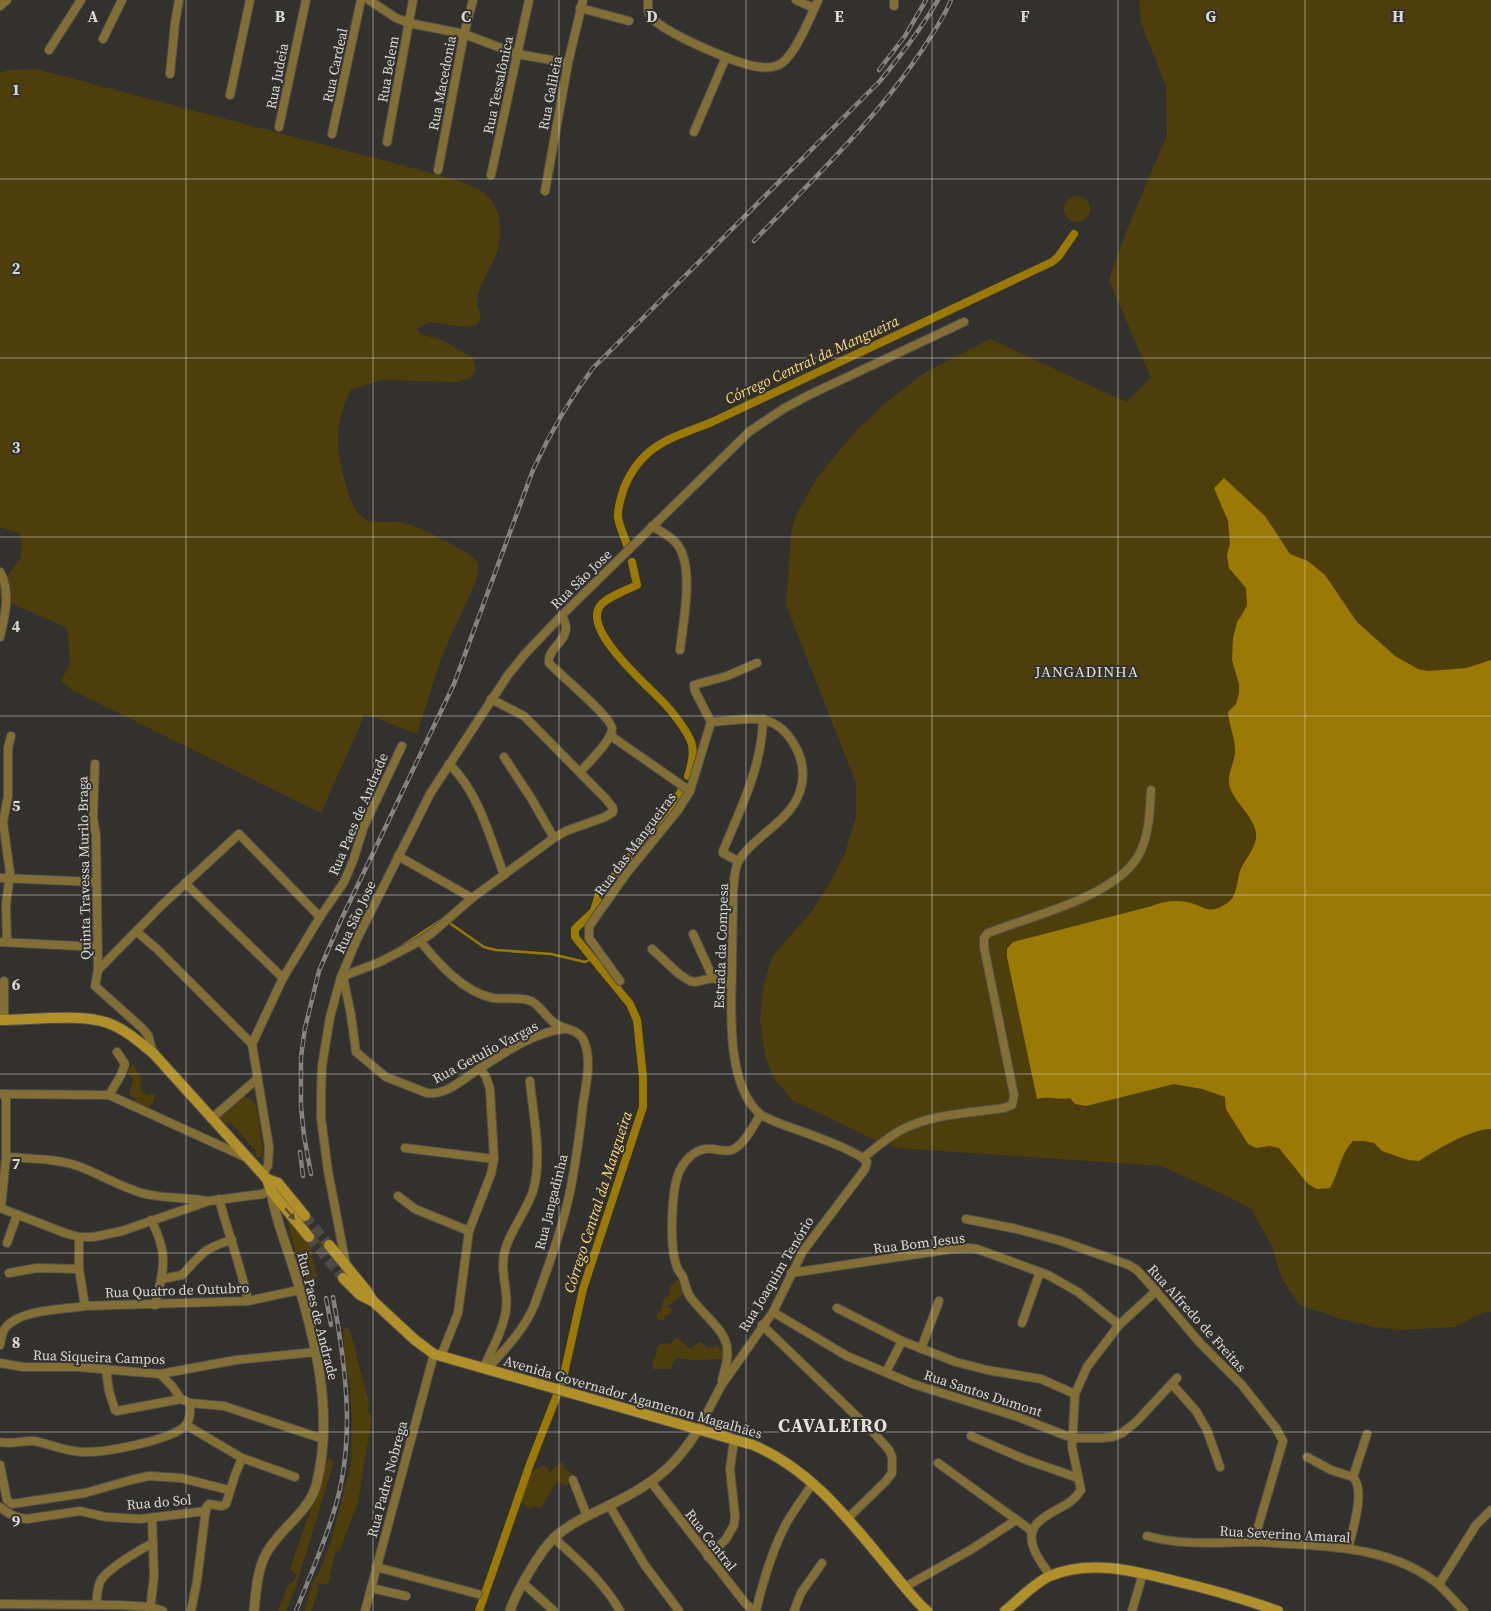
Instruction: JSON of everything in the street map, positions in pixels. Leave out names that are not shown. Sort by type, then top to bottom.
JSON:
[{"type":"main road","points":[[2,1020],[96,1019],[120,1029],[153,1053],[274,1187],[305,1216]]},
{"type":"main road","points":[[274,1187],[309,1238]]},
{"type":"main road","name":"Avenida Governador Agamenon Magalhães","points":[[328,1245],[374,1302],[415,1340],[438,1355],[768,1451],[813,1483],[927,1611]]},
{"type":"main road","name":"Avenida Governador Agamenon Magalhães","points":[[346,1281],[360,1295],[374,1302]]},
{"type":"main road","points":[[1005,1611],[1050,1576],[1089,1567],[1108,1567],[1143,1573],[1238,1597],[1278,1611]]},
{"type":"street","points":[[0,6],[7,0]]},
{"type":"street","points":[[49,50],[81,0]]},
{"type":"street","points":[[103,39],[122,0]]},
{"type":"street","points":[[170,74],[179,0]]},
{"type":"street","points":[[230,96],[250,0]]},
{"type":"street","name":"Rua Judeia","points":[[279,127],[306,0]]},
{"type":"street","name":"Rua Cardeal","points":[[332,134],[361,0]]},
{"type":"street","points":[[369,0],[396,18],[409,23],[464,34],[517,54],[568,63]]},
{"type":"street","name":"Rua Belem","points":[[387,142],[413,0]]},
{"type":"street","name":"Rua Macedonia","points":[[438,170],[464,34],[473,0]]},
{"type":"street","name":"Rua Tessalônica","points":[[491,175],[529,0]]},
{"type":"street","name":"Rua Galileia","points":[[545,191],[568,63],[583,0]]},
{"type":"street","points":[[648,0],[648,10],[651,17],[669,31],[745,64],[770,67],[782,63],[789,56],[818,0]]},
{"type":"street","points":[[796,0],[814,8]]},
{"type":"street","points":[[580,8],[629,21]]},
{"type":"street","points":[[694,132],[726,57]]},
{"type":"street","name":"Rua São Jose","points":[[346,1281],[346,1267],[328,1171],[321,1118],[322,1066],[330,1017],[342,977],[357,939],[418,816],[449,764],[492,699],[525,654],[562,615],[745,436],[764,420],[809,395],[964,322]]},
{"type":"street","points":[[652,526],[677,543],[685,564],[686,592],[680,650]]},
{"type":"street","points":[[0,572],[6,587],[0,637]]},
{"type":"street","points":[[492,699],[524,716],[580,772],[611,736],[613,730],[608,720],[549,663],[550,656],[565,632],[566,628],[562,615]]},
{"type":"street","points":[[757,663],[727,676],[694,686],[694,691],[711,722],[763,719],[779,725],[799,752],[802,763],[803,776],[800,792],[792,807],[783,818],[753,843],[738,861],[723,853],[723,851],[745,798],[760,752],[763,719]]},
{"type":"street","name":"Rua das Mangueiras","points":[[620,981],[588,938],[589,927],[626,874],[678,810],[690,791],[711,722]]},
{"type":"street","points":[[11,736],[8,748],[8,796],[3,822],[10,866],[3,942],[98,946]]},
{"type":"street","points":[[611,736],[690,791]]},
{"type":"street","name":"Rua Paes de Andrade","points":[[252,1044],[283,978],[344,882],[364,826],[402,746]]},
{"type":"street","points":[[504,757],[554,838]]},
{"type":"street","name":"Quinta Travessa Murilo Braga","points":[[95,764],[93,817],[96,836],[98,946],[98,970],[95,982],[97,990],[148,1035],[153,1053]]},
{"type":"street","points":[[449,764],[463,778],[474,796],[504,875]]},
{"type":"street","name":"Rua São Jose","points":[[342,977],[380,962],[420,941],[472,898],[554,838],[566,831],[605,817],[614,810],[580,772]]},
{"type":"street","name":"Rua Joaquim Tenório","points":[[510,1611],[513,1601],[523,1584],[554,1538],[587,1516],[651,1482],[678,1460],[698,1430],[721,1386],[773,1312],[791,1273],[810,1240],[865,1169],[865,1160],[886,1139],[903,1129],[919,1123],[939,1117],[1004,1108],[1012,1105],[1014,1095],[984,947],[984,938],[988,933],[1052,911],[1106,887],[1125,872],[1138,858],[1146,837],[1151,790]]},
{"type":"street","points":[[98,970],[185,883],[239,834],[320,917]]},
{"type":"street","points":[[398,856],[472,898]]},
{"type":"street","name":"Estrada da Compesa","points":[[738,861],[733,892],[731,1031],[737,1070],[742,1086],[750,1102],[760,1115]]},
{"type":"street","points":[[0,878],[96,882]]},
{"type":"street","points":[[185,883],[283,978]]},
{"type":"street","points":[[136,931],[157,949],[252,1044],[269,1147],[268,1166],[265,1177]]},
{"type":"street","points":[[693,934],[713,978]]},
{"type":"street","points":[[420,941],[450,973],[476,991],[494,998],[530,1001],[549,1020],[569,1030]]},
{"type":"street","points":[[652,949],[679,974],[690,981],[695,982],[713,978],[731,984]]},
{"type":"street","name":"Rua Getulio Vargas","points":[[342,977],[351,1015],[356,1052],[386,1077],[432,1094],[444,1091],[535,1037],[553,1030],[569,1030]]},
{"type":"street","points":[[2,1020],[4,981]]},
{"type":"street","name":"Rua Jangadinha","points":[[486,1368],[522,1330],[528,1320],[554,1247],[571,1188],[587,1068],[587,1050],[580,1035],[569,1030]]},
{"type":"street","points":[[109,1095],[124,1070],[123,1059],[117,1052]]},
{"type":"street","name":"Rua Padre Nobrega","points":[[365,1611],[438,1355],[458,1312],[469,1231],[491,1174],[494,1159],[490,1089],[480,1068]]},
{"type":"street","points":[[211,1119],[257,1079]]},
{"type":"street","points":[[486,1368],[506,1310],[503,1264],[505,1250],[527,1205],[536,1176],[537,1148],[530,1081]]},
{"type":"street","points":[[249,1159],[109,1095],[3,1094],[6,1157],[1,1208],[79,1237],[106,1236],[219,1198],[263,1194],[274,1187]]},
{"type":"street","points":[[721,1386],[728,1354],[727,1344],[688,1293],[674,1256],[675,1184],[685,1162],[694,1153],[703,1149],[732,1150],[746,1136],[760,1115],[865,1160]]},
{"type":"street","points":[[405,1148],[494,1159]]},
{"type":"street","points":[[6,1157],[62,1162],[140,1192],[163,1197],[209,1201]]},
{"type":"street","name":"Rua Paes de Andrade","points":[[254,1611],[259,1576],[267,1552],[312,1498],[316,1488],[323,1439],[322,1389],[315,1352],[299,1290],[273,1206],[274,1187]]},
{"type":"street","points":[[398,1196],[415,1209],[469,1231]]},
{"type":"street","points":[[219,1198],[242,1273],[248,1301]]},
{"type":"street","points":[[7,1243],[17,1214]]},
{"type":"street","name":"Rua Alfredo de Freitas","points":[[966,1218],[1061,1241],[1120,1261],[1137,1270],[1200,1343],[1242,1385],[1281,1436],[1282,1446],[1258,1528],[1258,1542]]},
{"type":"street","points":[[151,1220],[163,1247],[164,1261],[162,1279],[155,1305]]},
{"type":"street","points":[[79,1237],[79,1270],[84,1306]]},
{"type":"street","points":[[162,1279],[180,1276],[194,1260],[207,1250],[232,1240]]},
{"type":"street","name":"Rua Bom Jesus","points":[[791,1273],[962,1247],[977,1250],[1059,1280],[1078,1292],[1119,1325]]},
{"type":"street","points":[[9,1274],[37,1268],[79,1270]]},
{"type":"street","points":[[1022,1323],[1040,1272]]},
{"type":"street","name":"Rua Quatro de Outubro","points":[[0,1345],[2,1327],[32,1313],[84,1306],[248,1301],[299,1290]]},
{"type":"street","points":[[1050,1576],[1034,1549],[1031,1538],[1032,1531],[1044,1516],[1076,1498],[1081,1490],[1073,1457],[1072,1438],[1075,1394],[1087,1367],[1119,1325],[1156,1291]]},
{"type":"street","name":"Rua Santos Dumont","points":[[939,1302],[921,1349],[971,1366],[1041,1379],[1075,1394]]},
{"type":"street","points":[[837,1308],[921,1349]]},
{"type":"street","name":"Rua Santos Dumont","points":[[773,1312],[847,1356],[913,1384],[1026,1420],[1072,1438],[1107,1438],[1122,1433],[1136,1422],[1175,1381],[1207,1430],[1220,1468]]},
{"type":"street","points":[[762,1326],[874,1433],[889,1450],[893,1464],[892,1473],[847,1519]]},
{"type":"street","points":[[886,1372],[902,1341]]},
{"type":"street","name":"Rua Siqueira Campos","points":[[0,1363],[23,1367],[79,1367],[160,1374],[236,1360],[315,1352]]},
{"type":"street","points":[[106,1369],[111,1402],[115,1410],[181,1399]]},
{"type":"street","points":[[160,1374],[181,1399],[190,1403],[224,1406],[323,1439]]},
{"type":"street","points":[[0,1442],[32,1441],[67,1450],[102,1452],[173,1434],[186,1425],[189,1419],[190,1403]]},
{"type":"street","points":[[186,1425],[242,1458],[295,1477]]},
{"type":"street","points":[[1353,1477],[1367,1434]]},
{"type":"street","points":[[971,1436],[1024,1459],[1078,1478]]},
{"type":"street","points":[[708,1557],[726,1539],[734,1525],[735,1516],[730,1469],[734,1440]]},
{"type":"street","points":[[1307,1457],[1331,1470],[1353,1477],[1359,1486],[1348,1549]]},
{"type":"street","points":[[0,1465],[7,1500],[12,1504],[85,1493],[149,1476],[181,1478],[229,1490],[242,1458]]},
{"type":"street","points":[[938,1463],[1032,1531]]},
{"type":"street","points":[[573,1480],[587,1516]]},
{"type":"street","name":"Rua Central","points":[[651,1482],[745,1603],[755,1611]]},
{"type":"street","points":[[755,1611],[763,1580],[779,1538],[790,1517],[813,1483]]},
{"type":"street","name":"Rua do Sol","points":[[0,1507],[19,1518],[39,1518],[80,1511],[124,1519],[152,1518],[206,1511],[209,1504],[225,1505],[229,1490]]},
{"type":"street","points":[[609,1505],[635,1550],[679,1611]]},
{"type":"street","points":[[1438,1584],[1476,1525],[1491,1510]]},
{"type":"street","points":[[190,1611],[206,1511]]},
{"type":"street","points":[[150,1609],[154,1576],[152,1518]]},
{"type":"street","points":[[906,1587],[972,1549],[1016,1520]]},
{"type":"street","name":"Rua Severino Amaral","points":[[1147,1536],[1183,1543],[1258,1542],[1348,1549],[1386,1556],[1421,1572],[1438,1584],[1464,1611]]},
{"type":"street","points":[[554,1538],[595,1575],[620,1611]]},
{"type":"street","points":[[96,1605],[100,1583],[108,1573],[153,1542]]},
{"type":"street","points":[[794,1611],[801,1593],[822,1563]]},
{"type":"street","points":[[376,1567],[478,1594]]},
{"type":"street","points":[[1132,1611],[1143,1573]]},
{"type":"street","points":[[523,1584],[554,1611]]},
{"type":"street","points":[[371,1588],[406,1596]]},
{"type":"street","points":[[0,1604],[96,1605],[163,1611]]},
{"type":"shaded area","points":[[1140,0],[1491,0],[1491,1312],[1482,1313],[1455,1327],[1399,1330],[1376,1327],[1342,1319],[1300,1305],[1282,1279],[1272,1246],[1251,1209],[1162,1166],[898,1148],[875,1140],[792,1100],[773,1077],[765,1055],[760,1021],[763,987],[772,957],[812,911],[830,882],[844,856],[856,817],[856,783],[786,605],[791,533],[795,517],[817,478],[853,434],[883,405],[924,373],[990,339],[1126,402],[1151,378],[1109,280],[1125,235],[1167,135],[1166,86],[1141,23]]},
{"type":"shaded area","points":[[36,69],[454,179],[483,192],[490,199],[499,216],[499,245],[478,294],[477,304],[481,319],[477,325],[466,327],[429,322],[417,329],[422,335],[440,339],[473,358],[476,370],[470,378],[457,382],[382,380],[351,390],[341,414],[338,439],[340,464],[349,496],[359,513],[365,519],[371,521],[400,522],[419,528],[468,554],[478,563],[477,579],[441,658],[417,734],[365,714],[321,813],[72,690],[61,681],[70,663],[67,628],[0,598],[0,586],[20,559],[22,544],[19,533],[0,527],[0,73],[8,70]]},
{"type":"shaded area","points":[[1077,196],[1086,200],[1090,209],[1086,218],[1077,222],[1068,218],[1064,209],[1068,200]]},
{"type":"shaded area","points":[[1224,478],[1265,516],[1290,554],[1308,561],[1325,575],[1357,622],[1395,656],[1418,669],[1428,671],[1466,668],[1491,660],[1491,1129],[1464,1136],[1419,1161],[1408,1160],[1382,1151],[1374,1143],[1353,1141],[1342,1158],[1330,1188],[1317,1189],[1308,1184],[1279,1148],[1270,1146],[1256,1148],[1248,1144],[1226,1109],[1225,1097],[1202,1089],[1174,1084],[1086,1106],[1075,1104],[1070,1098],[1037,1099],[1007,957],[1007,949],[1013,942],[1163,902],[1180,901],[1207,909],[1215,909],[1232,899],[1241,870],[1255,844],[1256,833],[1251,820],[1234,795],[1229,783],[1235,748],[1228,712],[1236,704],[1239,693],[1239,684],[1232,660],[1233,638],[1237,622],[1247,605],[1246,588],[1229,568],[1227,555],[1230,543],[1228,521],[1214,488]]},
{"type":"shaded area","points":[[133,1064],[142,1079],[140,1089],[147,1095],[155,1094],[153,1102],[147,1109],[132,1102],[135,1099],[129,1094],[133,1079],[127,1071]]},
{"type":"shaded area","points":[[241,1095],[252,1100],[256,1105],[263,1149],[260,1157],[256,1157],[256,1151],[232,1124],[223,1123],[220,1120],[220,1116]]},
{"type":"shaded area","points":[[274,1187],[340,1263],[342,1270],[311,1236]]},
{"type":"shaded area","points":[[286,1214],[310,1242],[317,1278],[307,1280],[301,1275]]},
{"type":"shaded area","points":[[677,1279],[685,1293],[667,1306],[673,1310],[668,1316],[665,1315],[664,1321],[658,1320],[656,1316],[661,1310],[664,1298],[669,1295],[670,1291],[668,1290]]},
{"type":"shaded area","points":[[343,1326],[349,1329],[355,1347],[369,1402],[368,1412],[372,1418],[358,1502],[340,1550],[335,1554],[328,1585],[317,1583],[318,1592],[311,1611],[305,1611],[312,1584],[330,1545],[351,1465],[352,1418],[349,1380],[344,1356]]},
{"type":"shaded area","points":[[677,1337],[690,1349],[699,1342],[709,1348],[716,1346],[723,1349],[724,1359],[692,1360],[676,1358],[670,1369],[653,1369],[652,1363],[657,1353],[655,1349],[661,1344],[671,1343]]},
{"type":"shaded area","points":[[329,1456],[333,1462],[332,1468],[296,1586],[286,1611],[278,1611],[288,1585],[294,1581],[297,1575],[290,1569]]},
{"type":"shaded area","points":[[561,1462],[564,1465],[563,1468],[573,1474],[567,1486],[556,1482],[541,1508],[533,1506],[530,1509],[513,1496],[522,1482],[534,1470],[544,1465],[549,1469],[548,1474]]},
{"type":"waterway","name":"Córrego Central da Mangueira","points":[[628,548],[618,518],[624,488],[631,473],[640,461],[660,444],[712,422],[1052,262],[1058,257],[1074,234]]},
{"type":"waterway","name":"Córrego Central da Mangueira","points":[[632,562],[637,585],[612,597],[600,606],[597,616],[600,629],[619,657],[666,705],[680,722],[691,740],[693,753],[688,776]]},
{"type":"waterway","name":"Córrego Central da Mangueira","points":[[562,1383],[583,1289],[643,1107],[643,1077],[637,1020],[630,1004],[575,937],[575,929],[594,911],[599,894],[664,815],[683,787]]},
{"type":"waterway","points":[[402,946],[441,920]]},
{"type":"waterway","points":[[451,924],[484,947],[496,950],[551,954],[585,962],[593,958]]},
{"type":"waterway","name":"Córrego Central da Mangueira","points":[[479,1611],[530,1464],[557,1395]]},
{"type":"tunnel","points":[[305,1216],[329,1245]]},
{"type":"tunnel","points":[[309,1237],[343,1278]]},
{"type":"railway","points":[[879,70],[905,36],[926,0]]},
{"type":"railway","points":[[311,1174],[301,1106],[301,1057],[305,1028],[319,971],[341,920],[454,684],[533,470],[553,430],[593,368],[880,81],[910,42],[938,0]]},
{"type":"railway","points":[[754,241],[840,152],[881,105],[927,42],[951,0]]},
{"type":"railway","points":[[300,1152],[303,1176]]},
{"type":"railway","points":[[296,1611],[330,1524],[341,1485],[345,1458],[347,1431],[345,1377],[333,1297]]},
{"type":"railway","points":[[326,1298],[331,1325]]},
{"type":"district","name":"JANGADINHA","points":[[1087,672]]},
{"type":"district","name":"CAVALEIRO","points":[[833,1425]]}]
